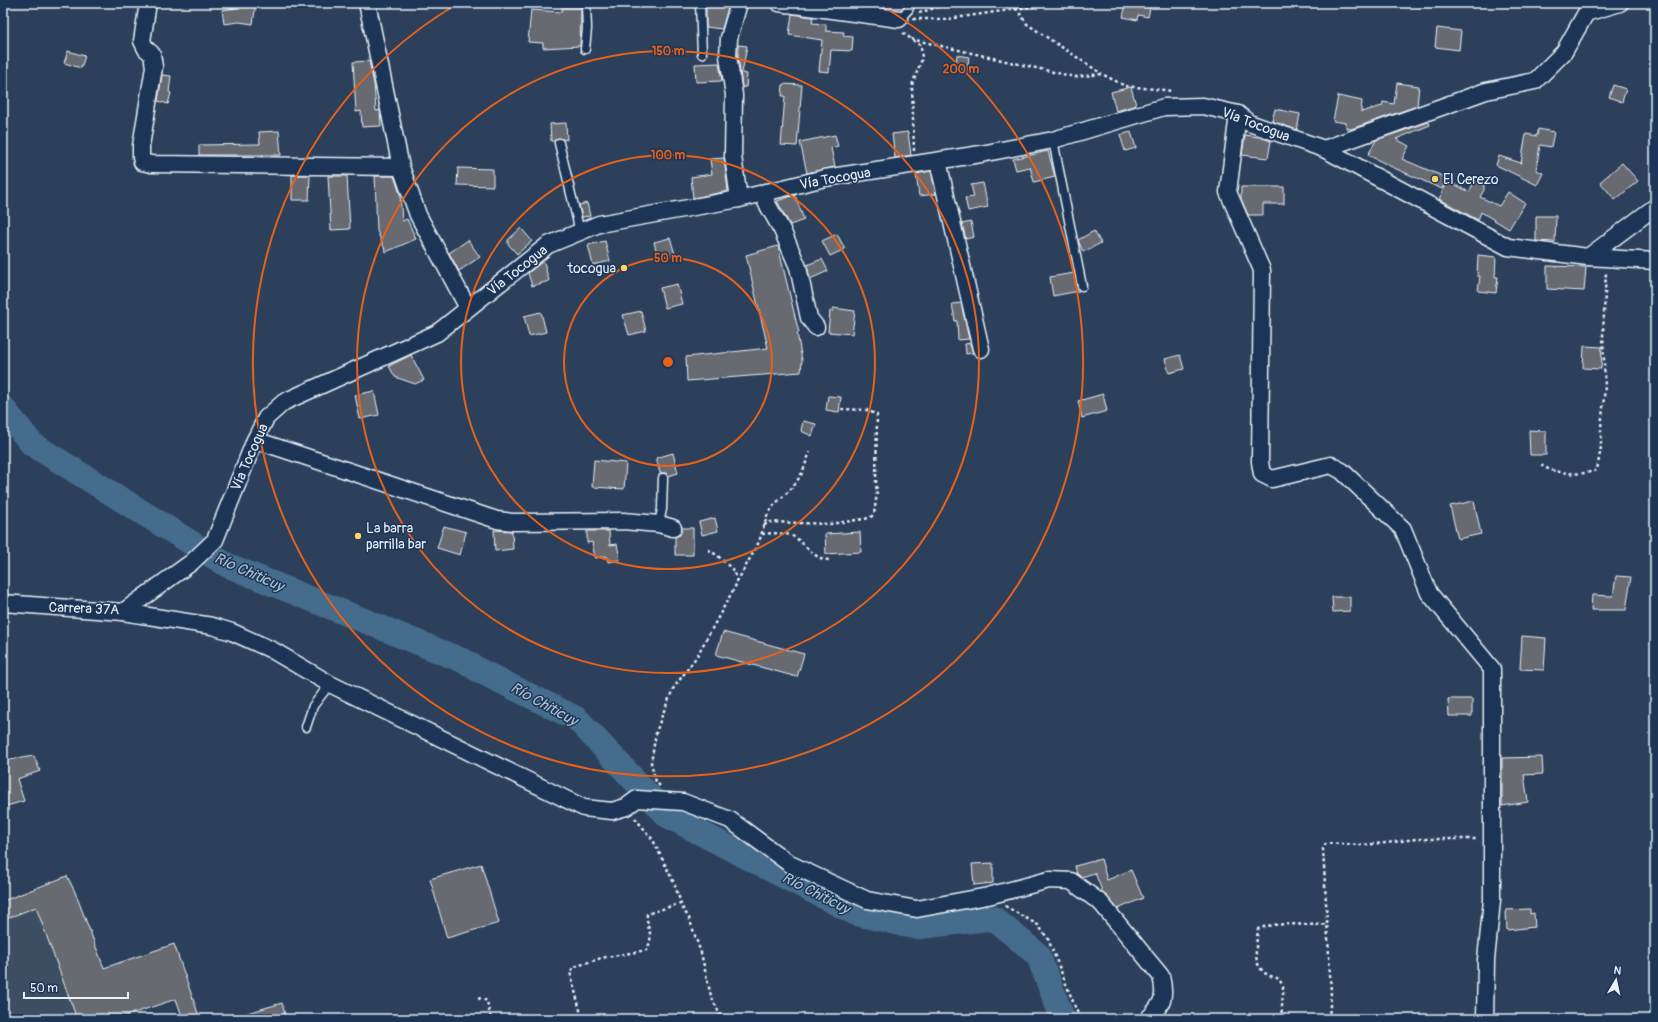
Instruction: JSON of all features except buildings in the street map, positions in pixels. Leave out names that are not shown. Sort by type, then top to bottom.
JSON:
[{"type":"street","points":[[148,3],[142,41],[146,49],[152,54],[154,67],[142,146],[142,162],[151,164],[401,167]]},
{"type":"street","points":[[367,3],[401,167],[418,215],[468,308]]},
{"type":"street","points":[[739,3],[730,38],[728,56],[734,95],[733,156],[739,199]]},
{"type":"street","points":[[779,3],[899,25]]},
{"type":"street","points":[[1324,149],[1486,91],[1535,81],[1564,52],[1586,13],[1620,3]]},
{"type":"street","name":"Vía Tocogua","points":[[192,562],[215,540],[255,440],[266,418],[284,402],[437,333],[548,245],[599,224],[739,199],[825,178],[981,154],[1053,140],[1164,108],[1203,106],[1238,114],[1248,123],[1324,149],[1508,247],[1588,257],[1655,261]]},
{"type":"street","points":[[1238,114],[1228,192],[1262,270],[1260,462],[1262,474],[1272,479],[1331,465],[1342,471],[1402,529],[1429,593],[1492,669],[1492,900],[1486,960],[1486,1019]]},
{"type":"street","points":[[938,161],[981,349]]},
{"type":"street","points":[[765,192],[766,202],[782,230],[798,266],[807,303],[807,312],[809,318],[816,327]]},
{"type":"street","points":[[1588,257],[1655,207]]},
{"type":"street","points":[[255,440],[497,520],[513,522],[623,521],[666,526]]},
{"type":"street","name":"Carrera 37A","points":[[6,603],[123,612],[192,562]]},
{"type":"street","points":[[123,612],[212,626],[232,632],[272,650],[330,684],[584,808],[612,811],[626,807],[637,799],[666,796],[730,820],[790,864],[867,900],[918,909],[988,896],[1049,880],[1071,881],[1101,903],[1161,976],[1164,989],[1160,1006],[1148,1019]]},
{"type":"lane","points":[[585,49],[588,29],[586,3]]},
{"type":"lane","points":[[700,3],[702,54]]},
{"type":"lane","points":[[899,25],[911,3]]},
{"type":"lane","points":[[1053,140],[1082,286]]},
{"type":"lane","points":[[559,143],[580,232]]},
{"type":"lane","points":[[663,478],[662,509],[666,526]]},
{"type":"lane","points":[[306,727],[313,706],[330,684]]},
{"type":"path","points":[[899,25],[949,3]]},
{"type":"path","points":[[899,25],[1042,4]]},
{"type":"path","points":[[1016,8],[1027,24],[1102,74],[1125,86],[1180,91]]},
{"type":"path","points":[[899,25],[911,39],[921,46],[922,59],[912,85],[915,164]]},
{"type":"path","points":[[911,39],[1075,77],[1102,74]]},
{"type":"path","points":[[1541,465],[1555,471],[1590,473],[1597,470],[1605,387],[1603,334],[1607,258]]},
{"type":"path","points":[[764,525],[771,522],[830,524],[870,518],[874,514],[877,493],[877,415],[867,410],[841,409]]},
{"type":"path","points":[[666,796],[656,782],[651,763],[656,733],[673,689],[697,656],[756,550],[767,516],[774,505],[790,490],[802,473],[810,452]]},
{"type":"path","points":[[762,534],[787,534],[797,538],[817,556],[830,560]]},
{"type":"path","points":[[706,548],[718,556],[734,571],[737,582]]},
{"type":"path","points":[[626,807],[653,840],[672,877],[683,909],[689,918],[701,953],[711,996],[722,1019]]},
{"type":"path","points":[[1330,1019],[1329,1008],[1331,992],[1324,849],[1326,843],[1361,845],[1416,839],[1492,838]]},
{"type":"path","points":[[988,896],[994,901],[1038,925],[1048,939],[1080,1019]]},
{"type":"path","points":[[576,1019],[581,1018],[581,1014],[570,972],[574,967],[601,958],[647,950],[651,934],[647,922],[647,914],[681,903]]},
{"type":"path","points":[[1281,1019],[1283,986],[1279,979],[1266,974],[1256,961],[1258,929],[1268,925],[1327,924]]},
{"type":"path","points":[[478,1000],[481,998],[487,1001],[491,1019]]},
{"type":"shaded area","points":[[71,880],[125,1019],[3,1019],[3,905]]},
{"type":"waterway","name":"Río Chiticuy","points":[[3,408],[32,444],[227,565],[466,662],[480,671],[577,719],[668,816],[855,913],[916,927],[993,918],[1038,955],[1063,1019]]},
{"type":"place","name":"El Cerezo","points":[[1435,179]]},
{"type":"place","name":"tocogua","points":[[624,268]]},
{"type":"place","name":"La barra parrilla bar","points":[[358,536]]}]
